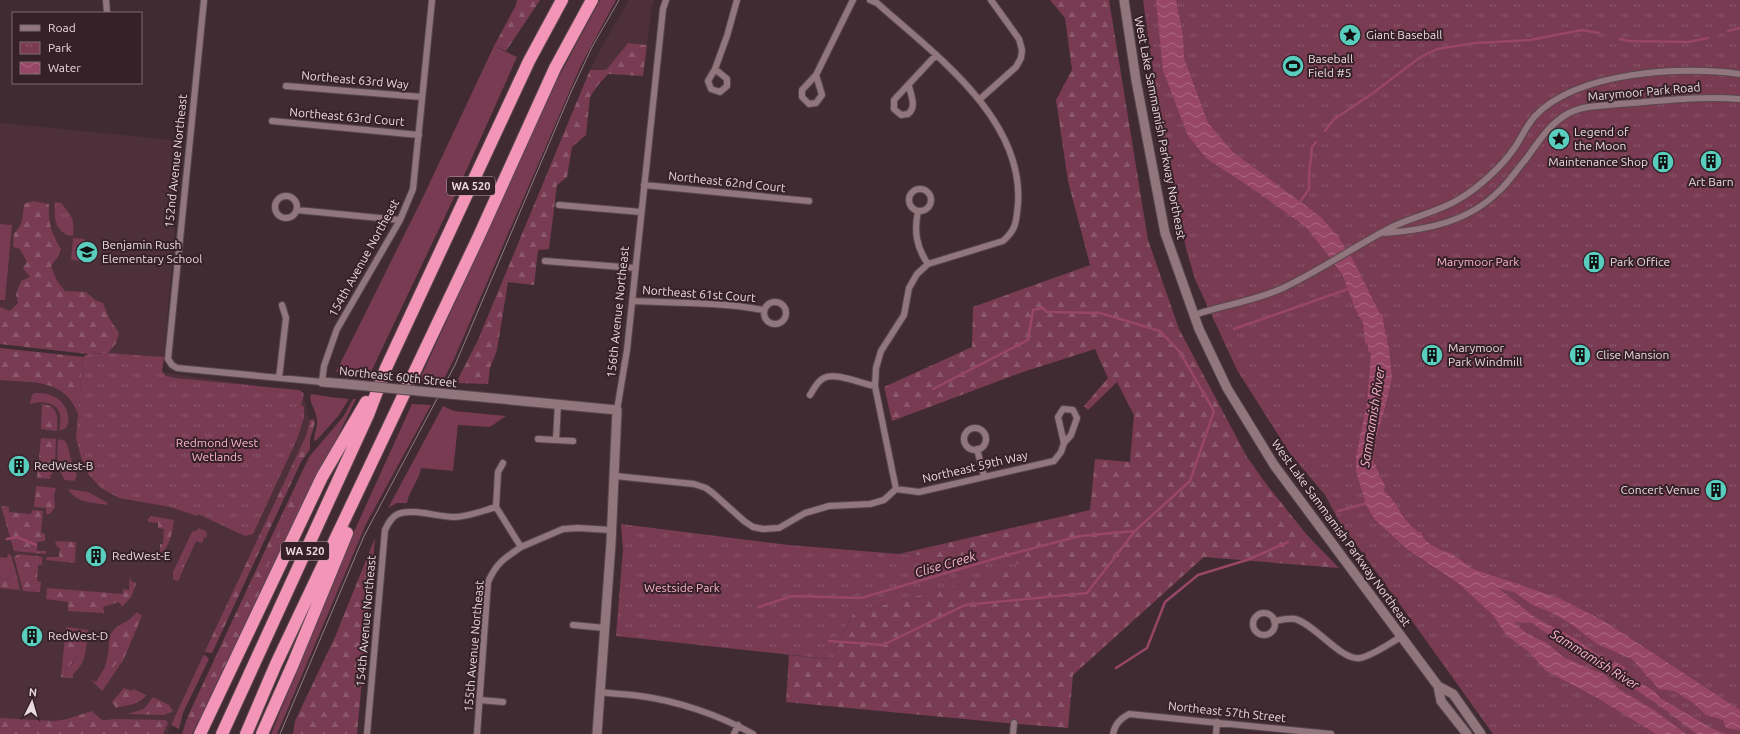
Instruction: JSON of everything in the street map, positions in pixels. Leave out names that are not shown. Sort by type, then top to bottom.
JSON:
[{"type":"highway","name":"WA 520","points":[[222,734],[368,415],[386,368],[525,69],[562,0]]},
{"type":"highway","name":"WA 520","points":[[246,734],[276,664],[478,238],[555,68],[592,0]]},
{"type":"highway","points":[[200,734],[322,477],[386,368]]},
{"type":"highway","points":[[262,734],[293,664],[399,406]]},
{"type":"main road","name":"West Lake Sammamish Parkway Northeast","points":[[1124,0],[1136,80],[1165,233],[1194,315],[1228,388],[1274,465],[1438,686],[1442,701],[1467,734]]},
{"type":"main road","name":"Northeast 60th Street","points":[[322,382],[618,410]]},
{"type":"main road","name":"156th Avenue Northeast","points":[[597,734],[615,476],[614,461],[618,410]]},
{"type":"main road","name":"West Lake Sammamish Parkway Northeast","points":[[1438,686],[1453,694],[1481,734]]},
{"type":"street","points":[[106,0],[107,12]]},
{"type":"street","name":"152nd Avenue Northeast","points":[[177,368],[172,365],[168,359],[204,0]]},
{"type":"street","name":"154th Avenue Northeast","points":[[322,382],[324,366],[337,329],[400,220],[413,189],[432,0]]},
{"type":"street","name":"156th Avenue Northeast","points":[[618,410],[632,300],[663,9],[666,0]]},
{"type":"street","points":[[716,69],[737,0]]},
{"type":"street","points":[[816,75],[822,95],[819,101],[809,104],[803,100],[802,90],[816,75],[853,0]]},
{"type":"street","points":[[615,476],[694,484],[706,488],[744,521],[753,527],[763,529],[779,528],[806,513],[830,506],[870,504],[884,500],[896,489],[875,386],[876,368],[881,351],[904,316],[909,288],[917,274],[928,264],[1003,241],[1011,234],[1015,228],[1019,188],[1010,148],[980,99],[936,55],[877,3],[870,0]]},
{"type":"street","points":[[980,99],[1016,67],[1021,58],[1022,50],[1020,39],[991,0]]},
{"type":"street","points":[[909,86],[913,109],[908,114],[901,115],[895,112],[893,103],[896,97],[909,86],[936,55]]},
{"type":"street","name":"Marymoor Park Road","points":[[1194,315],[1270,293],[1294,282],[1355,246],[1394,226],[1442,209],[1462,198],[1486,178],[1513,150],[1534,117],[1548,104],[1564,95],[1615,78],[1653,73],[1714,71],[1740,74]]},
{"type":"street","name":"Northeast 63rd Way","points":[[286,86],[422,97]]},
{"type":"street","name":"Marymoor Park Road","points":[[1382,233],[1427,228],[1446,224],[1466,216],[1499,191],[1547,130],[1559,119],[1570,112],[1593,106],[1659,100],[1714,97],[1740,99]]},
{"type":"street","name":"Northeast 63rd Court","points":[[272,121],[419,135]]},
{"type":"street","name":"Northeast 62nd Court","points":[[644,185],[809,201]]},
{"type":"street","points":[[558,205],[641,212]]},
{"type":"street","points":[[297,210],[400,220]]},
{"type":"street","points":[[918,211],[916,241],[928,264]]},
{"type":"street","name":"Northeast 61st Court","points":[[545,261],[635,268]]},
{"type":"street","name":"Northeast 61st Court","points":[[632,300],[744,306],[764,310]]},
{"type":"street","points":[[279,378],[286,318],[282,305]]},
{"type":"street","name":"Northeast 60th Street","points":[[177,368],[322,382]]},
{"type":"street","points":[[810,395],[820,381],[826,377],[849,379],[875,386]]},
{"type":"street","points":[[556,440],[558,404]]},
{"type":"street","points":[[1070,409],[1076,415],[1077,421],[1071,435],[1064,443],[1058,417],[1063,410],[1070,409]]},
{"type":"street","points":[[538,439],[574,441]]},
{"type":"street","name":"Northeast 59th Way","points":[[896,489],[919,492],[1054,461],[1061,452],[1064,443]]},
{"type":"street","points":[[977,449],[984,476]]},
{"type":"street","points":[[503,463],[498,472],[496,507],[522,547]]},
{"type":"street","name":"154th Avenue Northeast","points":[[367,734],[385,530],[391,519],[398,514],[406,512],[453,517],[465,516],[496,507]]},
{"type":"street","name":"155th Avenue Northeast","points":[[478,734],[488,582],[494,569],[502,560],[522,547],[563,529],[578,528],[611,530]]},
{"type":"street","points":[[1274,621],[1294,619],[1304,622],[1337,648],[1352,657],[1357,658],[1366,656],[1401,637]]},
{"type":"street","points":[[573,625],[605,628]]},
{"type":"street","points":[[600,692],[640,696],[671,702],[708,714],[738,726],[753,734]]},
{"type":"street","points":[[480,700],[503,702]]},
{"type":"street","name":"Northeast 57th Street","points":[[1112,734],[1116,724],[1129,714],[1330,734]]},
{"type":"street","points":[[1216,734],[1217,722]]},
{"type":"street","points":[[1013,734],[1014,723]]},
{"type":"street","points":[[734,734],[738,726]]},
{"type":"shaded area","points":[[629,0],[655,0],[652,5],[647,45],[628,43],[606,70],[590,70],[609,34]]},
{"type":"shaded area","name":"Benjamin Rush Elementary School","points":[[0,123],[182,141],[164,357],[108,353],[88,354],[0,344]]},
{"type":"shaded area","points":[[0,359],[162,372],[303,393],[311,429],[167,734],[0,734]]},
{"type":"green space","points":[[517,0],[540,0],[506,51],[494,46],[516,5]]},
{"type":"green space","points":[[600,0],[616,0],[581,65],[454,359],[442,383],[419,381],[556,82]]},
{"type":"green space","points":[[1050,0],[1109,0],[1148,240],[1179,329],[1247,457],[1267,485],[1307,535],[1339,568],[1204,557],[1073,675],[1068,728],[786,702],[789,655],[830,659],[853,613],[1031,565],[899,554],[1090,510],[1095,459],[1130,462],[1134,415],[1117,382],[1088,410],[1084,406],[1108,378],[1095,349],[1023,372],[892,421],[884,387],[972,347],[973,307],[1090,265],[1068,181],[1056,100],[1072,70],[1065,18]]},
{"type":"green space","name":"Marymoor Park","points":[[1143,0],[1740,0],[1740,734],[1493,734],[1339,521],[1325,495],[1289,452],[1237,370],[1195,279],[1187,252],[1165,155]]},
{"type":"green space","points":[[628,43],[647,45],[643,76],[608,74],[590,97],[586,135],[572,147],[567,177],[557,185],[549,249],[538,250],[534,285],[508,282],[497,350],[490,368],[488,384],[456,383],[478,340],[590,70],[606,70]]},
{"type":"green space","points":[[494,46],[517,57],[458,189],[370,374],[336,372],[424,195]]},
{"type":"green space","points":[[32,201],[49,204],[51,227],[61,249],[51,266],[57,281],[65,291],[86,292],[95,300],[103,303],[109,318],[119,333],[116,343],[108,353],[88,354],[0,344],[0,307],[10,311],[18,303],[16,294],[21,281],[30,277],[23,268],[27,262],[20,249],[13,247],[14,233],[21,224],[24,204]]},
{"type":"green space","points":[[55,202],[61,203],[72,217],[73,236],[62,232],[56,224]]},
{"type":"green space","points":[[0,224],[12,225],[5,300],[0,300]]},
{"type":"green space","points":[[73,238],[85,239],[84,261],[71,260]]},
{"type":"green space","points":[[0,348],[83,357],[78,414],[72,402],[65,394],[56,388],[35,383],[0,380]]},
{"type":"green space","name":"Redmond West Wetlands","points":[[108,353],[164,357],[162,372],[166,376],[175,378],[299,390],[304,393],[301,405],[304,407],[304,417],[298,437],[253,534],[245,536],[198,514],[197,516],[170,507],[119,498],[101,488],[89,475],[81,457],[76,438],[83,357],[88,354]]},
{"type":"green space","points":[[35,393],[52,395],[61,401],[67,410],[68,422],[66,428],[59,431],[60,415],[56,407],[44,402],[30,403],[32,395]]},
{"type":"green space","points":[[311,394],[349,399],[339,415],[316,441],[314,440],[317,419],[311,402]]},
{"type":"green space","points":[[353,399],[356,399],[266,583],[265,577],[269,564],[279,545],[279,534],[288,522],[298,503],[291,495],[309,457],[343,417]]},
{"type":"green space","points":[[42,404],[51,407],[56,413],[57,431],[41,429]]},
{"type":"green space","points":[[412,404],[431,405],[366,524],[277,734],[271,734],[348,545]]},
{"type":"green space","points":[[443,406],[454,411],[506,416],[490,427],[458,425],[453,471],[421,468],[407,503],[397,503],[388,508]]},
{"type":"green space","points":[[314,419],[315,423],[310,439],[310,449],[301,462],[212,653],[205,652],[306,436],[310,420]]},
{"type":"green space","points":[[41,438],[56,439],[55,460],[53,472],[50,476],[51,479],[37,478]]},
{"type":"green space","points":[[58,439],[65,441],[67,444],[77,476],[74,481],[65,480],[60,470],[57,455]]},
{"type":"green space","points":[[36,486],[56,488],[54,495],[55,507],[50,514],[46,514],[46,508],[34,507]]},
{"type":"green space","points":[[68,489],[88,492],[108,503],[107,505],[85,502],[72,494]]},
{"type":"green space","points":[[291,495],[298,503],[288,522],[279,534],[279,545],[269,564],[265,577],[266,583],[233,657],[198,722],[187,718]]},
{"type":"green space","points":[[1,506],[9,507],[9,512],[31,514],[32,510],[43,511],[41,533],[45,534],[45,541],[37,542],[37,551],[46,551],[46,554],[14,551]]},
{"type":"green space","points":[[151,516],[174,520],[170,539],[160,556],[160,544],[163,544],[164,529],[158,528],[158,523],[148,522],[148,519]]},
{"type":"green space","name":"Westside Park","points":[[621,524],[789,545],[1033,565],[853,613],[830,659],[616,636],[623,549]]},
{"type":"green space","points":[[198,528],[206,531],[206,538],[201,536],[194,540],[175,580],[173,579],[173,572],[192,532],[198,530]]},
{"type":"green space","points":[[198,535],[204,537],[202,543],[196,541],[178,581],[175,580],[194,540]]},
{"type":"green space","points":[[375,538],[357,734],[293,734],[295,721],[335,637]]},
{"type":"green space","points":[[55,541],[76,542],[75,563],[46,560],[47,557],[59,557],[60,548],[57,547]]},
{"type":"green space","points":[[8,554],[11,555],[17,576],[0,580],[0,557],[7,558]]},
{"type":"green space","points":[[19,554],[42,557],[42,565],[38,565],[37,581],[41,582],[40,592],[23,591],[14,557]]},
{"type":"green space","points":[[17,576],[20,590],[0,588],[0,580]]},
{"type":"green space","points":[[130,576],[132,582],[136,583],[131,597],[122,607],[119,602],[103,607],[104,613],[68,611],[68,602],[46,599],[47,588],[123,594],[123,589],[129,590]]},
{"type":"green space","points":[[137,612],[142,616],[122,663],[116,664],[112,669],[105,667],[110,635],[115,628],[130,619]]},
{"type":"green space","points":[[66,627],[88,630],[87,638],[81,637],[81,651],[66,670],[67,678],[61,677]]},
{"type":"green space","points":[[81,637],[87,638],[84,658],[80,666],[73,674],[73,678],[67,678],[66,670],[76,659]]},
{"type":"green space","points":[[205,655],[209,659],[183,713],[179,729],[171,725],[203,656]]},
{"type":"green space","points":[[121,663],[102,691],[91,680],[96,682],[105,667],[112,669],[116,664]]},
{"type":"green space","points":[[124,688],[132,691],[133,689],[146,695],[137,703],[116,708],[112,702]]},
{"type":"green space","points":[[153,697],[169,705],[173,711],[164,715],[128,714],[144,709]]},
{"type":"green space","points":[[92,711],[102,720],[166,720],[168,723],[163,734],[0,734],[0,718],[55,721],[67,719]]},
{"type":"green space","points":[[187,718],[198,722],[192,734],[182,734]]},
{"type":"water","name":"Sammamish River","points":[[1156,0],[1176,0],[1183,36],[1184,58],[1208,123],[1234,153],[1321,217],[1337,235],[1353,260],[1380,314],[1383,314],[1392,378],[1374,444],[1373,461],[1385,486],[1384,491],[1392,499],[1406,520],[1418,532],[1421,532],[1424,539],[1431,545],[1451,553],[1473,569],[1559,598],[1602,620],[1740,710],[1740,730],[1726,728],[1723,720],[1706,715],[1692,702],[1674,691],[1659,689],[1632,659],[1597,644],[1571,624],[1552,613],[1531,604],[1514,592],[1498,588],[1536,618],[1576,639],[1608,662],[1616,662],[1624,667],[1628,675],[1654,691],[1660,698],[1711,728],[1726,734],[1696,734],[1667,711],[1585,655],[1559,642],[1532,623],[1514,622],[1527,634],[1547,643],[1563,657],[1605,675],[1619,689],[1654,710],[1686,734],[1656,734],[1596,697],[1546,671],[1528,651],[1507,636],[1492,614],[1458,583],[1407,549],[1375,520],[1366,505],[1356,471],[1356,456],[1367,404],[1371,353],[1368,351],[1368,345],[1365,342],[1363,323],[1355,308],[1343,276],[1305,226],[1207,159],[1188,136],[1163,70]]},
{"type":"waterway","points":[[1728,31],[1740,28]]},
{"type":"waterway","points":[[1325,131],[1333,120],[1373,93],[1419,58],[1437,49],[1475,43],[1530,40],[1582,30],[1599,33]]},
{"type":"waterway","points":[[1620,39],[1629,41],[1688,42],[1708,38]]},
{"type":"waterway","points":[[1300,202],[1309,189],[1312,147],[1316,142]]},
{"type":"waterway","points":[[1234,329],[1351,288]]},
{"type":"waterway","points":[[829,641],[883,645],[965,605],[1087,593],[1135,531],[1190,481],[1214,411],[1179,351],[1160,331],[1100,313],[1047,312],[1043,308],[1033,310],[1028,340],[933,389]]},
{"type":"waterway","points":[[1338,511],[1368,503]]},
{"type":"waterway","name":"Clise Creek","points":[[759,607],[792,596],[861,598],[1011,554],[1080,536],[1135,531]]},
{"type":"waterway","points":[[7,539],[17,537],[36,545]]},
{"type":"waterway","points":[[1116,668],[1147,648],[1165,602],[1198,575],[1247,560],[1288,542]]},
{"type":"tram line","points":[[280,734],[364,536],[455,365],[571,92],[592,47],[619,0]]},
{"type":"place","name":"Giant Baseball","points":[[1350,35]]},
{"type":"place","name":"Baseball Field #5","points":[[1293,66]]},
{"type":"place","name":"Legend of the Moon","points":[[1559,139]]},
{"type":"place","name":"Art Barn","points":[[1711,161]]},
{"type":"place","name":"Maintenance Shop","points":[[1663,162]]},
{"type":"place","name":"Benjamin Rush Elementary School","points":[[87,252]]},
{"type":"place","name":"Park Office","points":[[1594,262]]},
{"type":"place","name":"Marymoor Park Windmill","points":[[1432,355]]},
{"type":"place","name":"Clise Mansion","points":[[1580,355]]},
{"type":"place","name":"RedWest-B","points":[[19,466]]},
{"type":"place","name":"Concert Venue","points":[[1716,490]]},
{"type":"place","name":"RedWest-E","points":[[96,556]]},
{"type":"place","name":"RedWest-D","points":[[32,636]]}]
